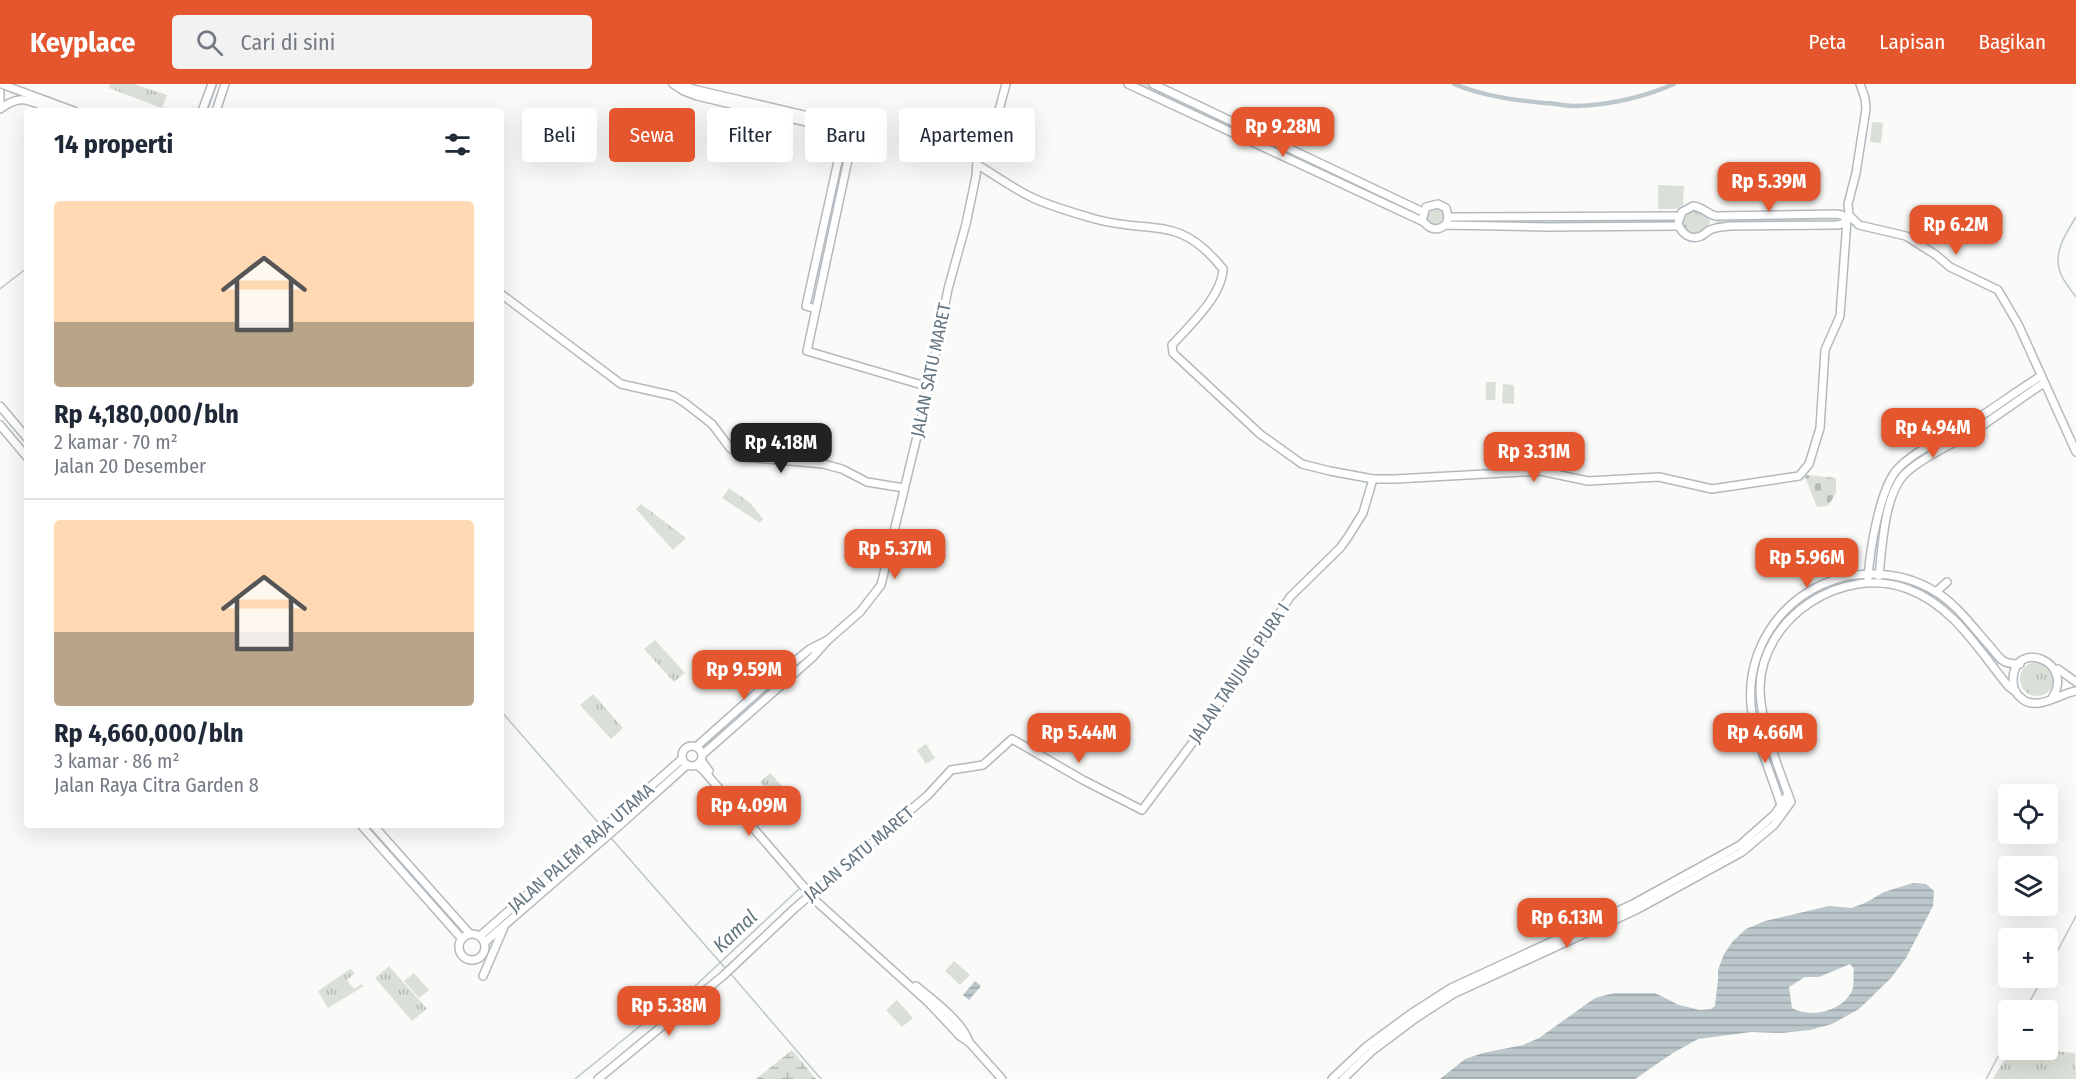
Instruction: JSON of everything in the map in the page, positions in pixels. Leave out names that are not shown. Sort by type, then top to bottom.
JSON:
[{"type":"street","points":[[2,84],[66,108]]},
{"type":"street","points":[[203,108],[212,84]]},
{"type":"street","points":[[217,108],[225,84]]},
{"type":"street","points":[[673,84],[697,96],[805,119]]},
{"type":"street","points":[[682,84],[700,91],[805,118]]},
{"type":"street","name":"JALAN SATU MARET","points":[[700,760],[860,612],[881,585],[928,387],[943,310],[966,224],[978,165],[978,146],[999,110],[1006,84]]},
{"type":"street","points":[[1128,84],[1424,222],[1433,229],[1445,225],[1678,226]]},
{"type":"street","points":[[1153,84],[1423,212]]},
{"type":"street","points":[[978,165],[1028,195],[1051,205],[1116,224],[1166,228],[1187,236],[1199,244],[1223,269],[1223,278],[1218,290],[1204,309],[1172,345],[1173,353],[1260,434],[1302,464],[1373,478],[1395,479],[1540,471],[1588,481],[1659,477],[1712,489],[1799,476],[1809,464],[1820,428],[1826,350],[1840,316],[1850,220],[1848,204],[1856,173],[1866,109],[1860,84]]},
{"type":"street","points":[[0,92],[0,107],[18,99],[46,108]]},
{"type":"street","points":[[816,309],[806,306],[838,162]]},
{"type":"street","points":[[848,162],[807,351],[928,387]]},
{"type":"street","points":[[1424,222],[1423,212],[1429,205],[1438,204],[1446,208],[1448,217],[1445,225]]},
{"type":"street","points":[[1850,220],[1842,224],[1730,226],[1707,231],[1700,237],[1683,234],[1678,226],[1679,216],[1684,210],[1693,206],[1716,216],[1842,215],[1859,225],[1906,236],[1950,267],[1998,290],[2018,324],[2076,452]]},
{"type":"street","points":[[1707,231],[1710,222],[1708,214]]},
{"type":"street","points":[[1811,215],[1811,225]]},
{"type":"street","points":[[1448,217],[1679,216]]},
{"type":"street","points":[[504,296],[621,384],[675,396],[686,403],[712,424],[730,448],[744,457],[823,464],[842,469],[867,482],[904,488]]},
{"type":"street","points":[[1868,583],[1884,492],[1894,473],[1911,458],[1966,426],[2041,376]]},
{"type":"street","points":[[1879,583],[1890,501],[1900,479],[1917,465],[2044,385]]},
{"type":"street","points":[[0,406],[24,434]]},
{"type":"street","points":[[0,425],[24,453]]},
{"type":"street","points":[[1911,458],[1917,465]]},
{"type":"street","name":"JALAN TANJUNG PURA I","points":[[1142,810],[1205,726],[1290,597],[1340,548],[1348,537],[1363,513],[1373,478]]},
{"type":"street","points":[[1781,805],[1753,719],[1750,686],[1754,664],[1762,642],[1782,612],[1813,589],[1831,581],[1869,574],[1906,579],[1936,592],[1953,605],[2002,660],[2020,664]]},
{"type":"street","points":[[1936,592],[1947,582]]},
{"type":"street","points":[[1332,1079],[1366,1046],[1412,1012],[1451,988],[1674,886],[1742,852],[1762,836],[1791,802],[1761,706],[1760,687],[1763,664],[1770,646],[1783,626],[1802,607],[1820,595],[1868,583],[1908,589],[1950,615],[2022,699],[2033,704],[2042,703],[2076,691]]},
{"type":"street","name":"JALAN SATU MARET","points":[[685,762],[686,749],[696,747],[775,677],[810,649],[828,640]]},
{"type":"street","points":[[1762,642],[1770,646]]},
{"type":"street","points":[[2016,692],[2013,678],[2020,664],[2036,657],[2043,658],[2076,682]]},
{"type":"street","points":[[2052,698],[2059,686],[2060,678],[2054,665]]},
{"type":"street","name":"JALAN SATU MARET","points":[[598,1079],[724,975],[802,902],[927,796],[951,770],[982,765],[1012,739],[1083,780],[1142,810]]},
{"type":"street","points":[[696,747],[700,760],[814,894],[852,934],[969,1042],[1002,1079]]},
{"type":"street","points":[[685,762],[700,760]]},
{"type":"street","name":"JALAN PALEM RAJA UTAMA","points":[[482,939],[601,830],[685,762]]},
{"type":"street","name":"JALAN PALEM RAJA UTAMA","points":[[482,939],[507,922],[614,831],[685,762]]},
{"type":"street","points":[[1343,1079],[1372,1051],[1416,1018],[1454,994],[1636,910],[1740,845],[1763,826],[1788,794]]},
{"type":"street","points":[[364,828],[462,939]]},
{"type":"street","points":[[376,828],[470,934],[482,939],[486,949],[478,960],[471,961],[463,957],[460,952],[459,945],[462,939],[470,934]]},
{"type":"street","points":[[814,894],[943,1010],[964,1031],[969,1042]]},
{"type":"street","points":[[802,902],[812,903],[848,934],[852,934]]},
{"type":"street","points":[[483,976],[507,922]]},
{"type":"green space","points":[[110,84],[134,84],[167,95],[162,108],[109,88]]},
{"type":"green space","points":[[1128,84],[1153,84],[1423,212],[1438,204],[1449,217],[1548,216],[1548,227],[1445,225],[1438,229]]},
{"type":"green space","points":[[1872,122],[1883,123],[1881,143],[1870,142]]},
{"type":"green space","points":[[1658,185],[1684,186],[1683,205],[1676,209],[1658,209]]},
{"type":"green space","points":[[1693,206],[1708,214],[1710,222],[1707,231],[1690,237],[1678,220]]},
{"type":"green space","points":[[1674,216],[1674,226],[1558,224],[1555,222],[1558,220]]},
{"type":"green space","points":[[1716,216],[1845,217],[1837,225],[1716,228]]},
{"type":"green space","points":[[1486,382],[1496,382],[1495,400],[1486,400]]},
{"type":"green space","points":[[1503,384],[1514,385],[1514,404],[1502,403]]},
{"type":"green space","points":[[1807,475],[1836,478],[1836,493],[1828,506],[1817,507],[1805,477]]},
{"type":"green space","points":[[729,488],[750,503],[763,519],[760,523],[722,498]]},
{"type":"green space","points":[[641,504],[686,538],[673,550],[636,509]]},
{"type":"green space","points":[[1884,577],[1910,583],[1926,590],[1948,604],[1950,609],[1929,595],[1899,581]]},
{"type":"green space","points":[[1958,612],[2000,663],[1996,665],[1954,615]]},
{"type":"green space","points":[[655,640],[685,673],[674,682],[644,649]]},
{"type":"green space","points":[[2037,662],[2049,667],[2054,679],[2049,691],[2037,696],[2025,691],[2020,679],[2025,667]]},
{"type":"green space","points":[[593,694],[623,728],[611,739],[580,705]]},
{"type":"green space","points":[[926,744],[935,758],[926,764],[917,750]]},
{"type":"green space","points":[[770,773],[801,806],[790,817],[760,782]]},
{"type":"green space","points":[[954,961],[970,975],[960,985],[945,971]]},
{"type":"green space","points":[[389,966],[427,1009],[412,1021],[375,978]]},
{"type":"green space","points":[[350,969],[355,973],[347,980],[354,989],[362,984],[364,986],[328,1008],[318,991]]},
{"type":"green space","points":[[414,973],[429,990],[419,998],[404,981]]},
{"type":"green space","points":[[897,1000],[913,1018],[902,1027],[886,1010]]},
{"type":"green space","points":[[792,1050],[816,1079],[756,1079]]},
{"type":"green space","points":[[2058,1051],[2075,1053],[2076,1079],[1993,1079],[2004,1060],[2058,1060]]},
{"type":"shaded area","points":[[1913,883],[1926,884],[1934,891],[1933,906],[1906,958],[1891,978],[1859,1009],[1832,1024],[1810,1030],[1782,1033],[1751,1032],[1698,1039],[1635,1079],[1440,1079],[1465,1059],[1523,1045],[1539,1038],[1595,998],[1614,993],[1655,993],[1679,1005],[1700,1010],[1711,1009],[1715,1006],[1718,970],[1724,954],[1733,941],[1746,929],[1765,921],[1829,906],[1851,908],[1884,892]],"holes":[[[1850,964],[1854,969],[1853,988],[1843,1002],[1818,1013],[1808,1013],[1792,1008],[1789,987],[1805,977],[1819,977]]]},
{"type":"shaded area","points":[[975,981],[981,986],[969,1000],[963,995]]},
{"type":"waterway","points":[[208,108],[217,84]]},
{"type":"waterway","points":[[1454,84],[1498,97],[1576,106],[1626,99],[1674,84]]},
{"type":"waterway","points":[[2076,217],[2062,243],[2058,257],[2061,275],[2076,297]]},
{"type":"waterway","points":[[0,289],[24,270]]},
{"type":"waterway","points":[[504,714],[602,827]]},
{"type":"waterway","points":[[611,838],[726,969]]},
{"type":"waterway","name":"Kamal","points":[[575,1079],[661,1009],[680,1000],[799,889]]},
{"type":"waterway","points":[[2058,950],[2076,916]]},
{"type":"waterway","points":[[730,973],[821,1079]]},
{"type":"waterway","points":[[2030,1000],[2037,988]]},
{"type":"waterway","points":[[1986,1079],[1998,1057]]}]
